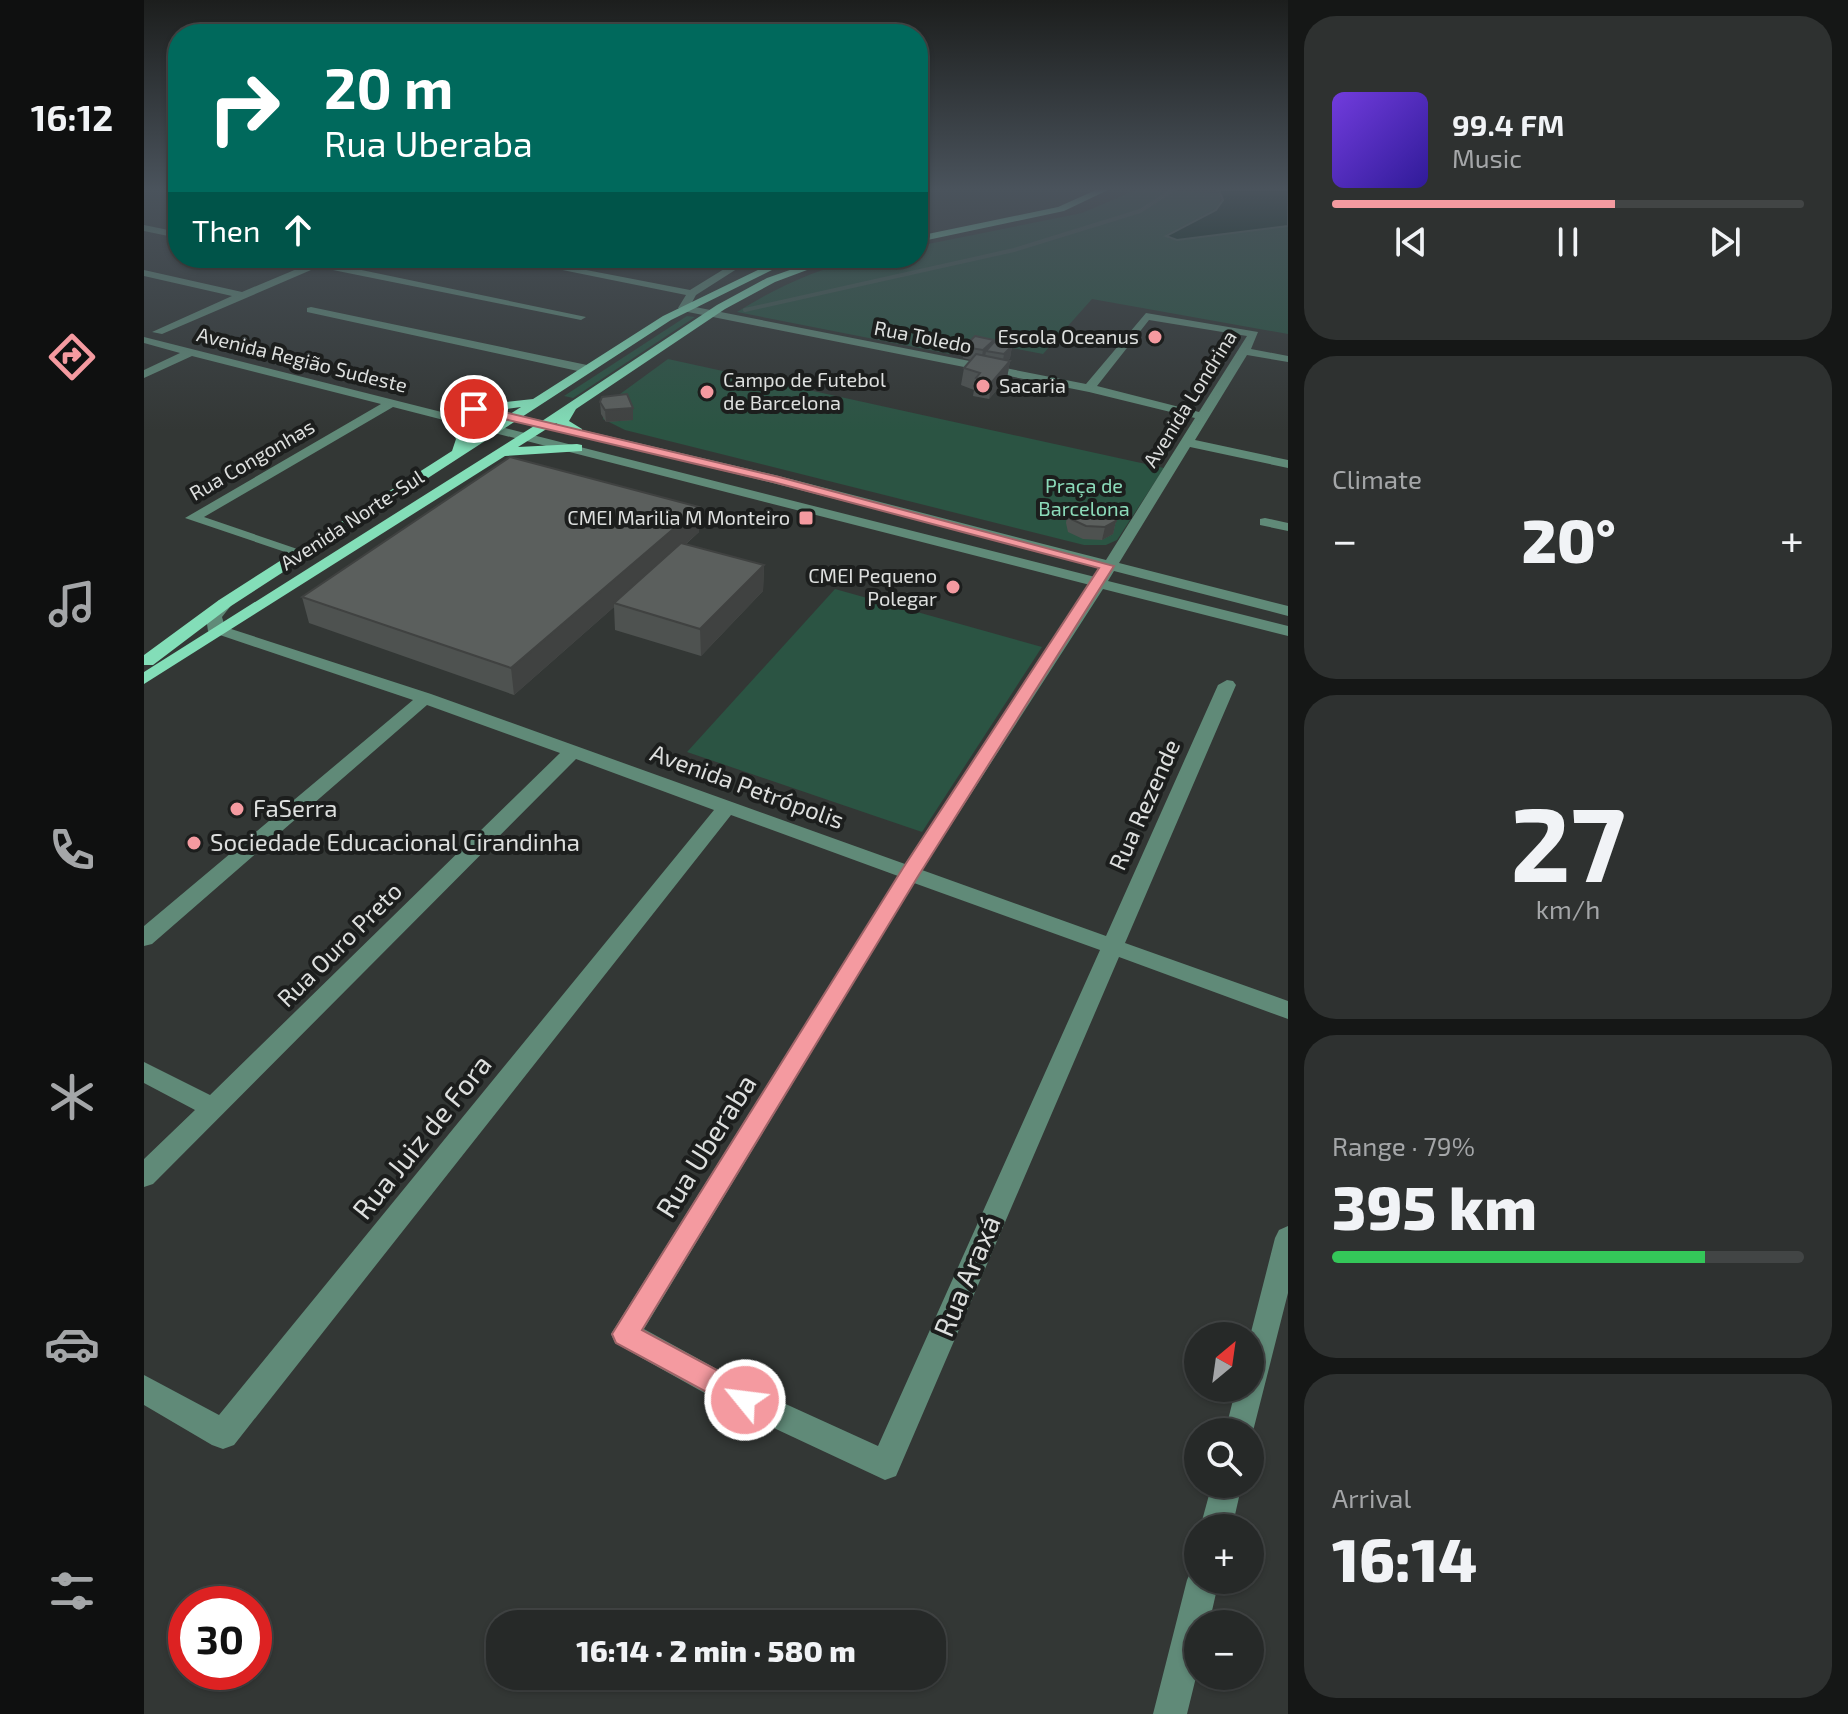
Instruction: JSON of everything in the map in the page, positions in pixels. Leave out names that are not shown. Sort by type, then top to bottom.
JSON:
[{"type":"main road","name":"Avenida Norte-Sul","points":[[144,663],[225,603],[683,308],[767,270]]},
{"type":"main road","name":"Avenida Norte-Sul","points":[[144,679],[491,456],[546,424],[712,313],[771,280],[800,270]]},
{"type":"main road","points":[[474,409],[503,407],[544,396]]},
{"type":"main road","points":[[573,405],[562,422],[577,440]]},
{"type":"main road","points":[[450,417],[462,439],[458,453]]},
{"type":"main road","points":[[491,456],[577,440]]},
{"type":"street","points":[[158,332],[303,270]]},
{"type":"street","points":[[347,270],[581,317]]},
{"type":"street","points":[[571,270],[692,293]]},
{"type":"street","points":[[683,308],[692,293],[729,270]]},
{"type":"street","points":[[144,273],[244,296]]},
{"type":"street","name":"Rua Toledo","points":[[683,308],[1089,388],[1201,416]]},
{"type":"street","points":[[311,310],[587,369]]},
{"type":"street","name":"Avenida Londrina","points":[[910,873],[1254,334],[1146,316],[1089,388]]},
{"type":"street","name":"Avenida Região Sudeste","points":[[144,329],[546,424],[577,440],[756,496],[1103,575],[1288,611]]},
{"type":"street","name":"Avenida Região Sudeste","points":[[144,340],[527,435],[577,440],[775,479],[1288,631]]},
{"type":"street","points":[[1244,351],[1288,359]]},
{"type":"street","points":[[144,374],[191,352]]},
{"type":"street","name":"Rua Congonhas","points":[[305,554],[192,518],[391,403]]},
{"type":"street","points":[[1186,442],[1288,464]]},
{"type":"street","points":[[701,481],[705,471],[719,466]]},
{"type":"street","points":[[756,496],[775,479]]},
{"type":"street","points":[[1265,522],[1288,527]]},
{"type":"street","points":[[219,630],[214,628],[214,617],[225,603]]},
{"type":"street","name":"Avenida Petrópolis","points":[[219,630],[425,698],[1288,1010]]},
{"type":"street","name":"Rua Rezende","points":[[1111,946],[1227,685]]},
{"type":"street","points":[[144,938],[425,698]]},
{"type":"street","name":"Rua Ouro Preto","points":[[144,1176],[573,751]]},
{"type":"street","name":"Rua Juiz de Fora","points":[[144,1389],[223,1434],[727,807]]},
{"type":"street","name":"Rua Uberaba","points":[[745,1400],[625,1334],[910,873]]},
{"type":"street","name":"Rua Araxá","points":[[745,1400],[885,1465],[1111,946]]},
{"type":"street","points":[[144,1072],[213,1108]]},
{"type":"street","points":[[1243,1418],[1288,1238]]},
{"type":"street","points":[[1170,1714],[1200,1594]]},
{"type":"green space","points":[[823,270],[1288,270],[1288,334],[1092,299],[1043,354],[965,339],[950,354],[737,312]]},
{"type":"green space","points":[[687,316],[695,317],[573,398],[564,396]]},
{"type":"green space","name":"Praça de Barcelona","points":[[668,359],[1164,468],[1117,540],[1106,545],[1084,545],[625,430],[603,419],[605,405]]},
{"type":"green space","points":[[835,589],[1042,647],[922,832],[687,752]]},
{"type":"building","points":[[975,336],[994,340],[983,350],[964,347]]},
{"type":"building","points":[[994,342],[1012,346],[1004,354],[986,351]]},
{"type":"building","points":[[976,354],[1010,361],[992,382],[976,378],[980,373],[964,368]]},
{"type":"building","points":[[627,394],[633,408],[605,410],[600,402],[602,397]]},
{"type":"building","points":[[510,457],[699,507],[511,668],[302,597]]},
{"type":"building","points":[[1080,505],[1098,505],[1113,512],[1116,521],[1105,527],[1086,526],[1071,519],[1068,510]]},
{"type":"building","points":[[681,543],[764,565],[700,629],[614,603]]},
{"type":"waterway","points":[[745,310],[924,270]]},
{"type":"place","name":"Escola Oceanus","points":[[1155,337]]},
{"type":"place","name":"Sacaria","points":[[983,386]]},
{"type":"place","name":"Campo de Futebol de Barcelona","points":[[707,392]]},
{"type":"place","name":"CMEI Marilia M Monteiro","points":[[806,518]]},
{"type":"place","name":"CMEI Pequeno Polegar","points":[[953,587]]},
{"type":"place","name":"FaSerra","points":[[237,809]]},
{"type":"place","name":"Sociedade Educacional Cirandinha","points":[[194,843]]},
{"type":"route","points":[[474,409],[775,479],[1107,566],[1099,583],[910,873],[625,1334],[745,1400]]}]
